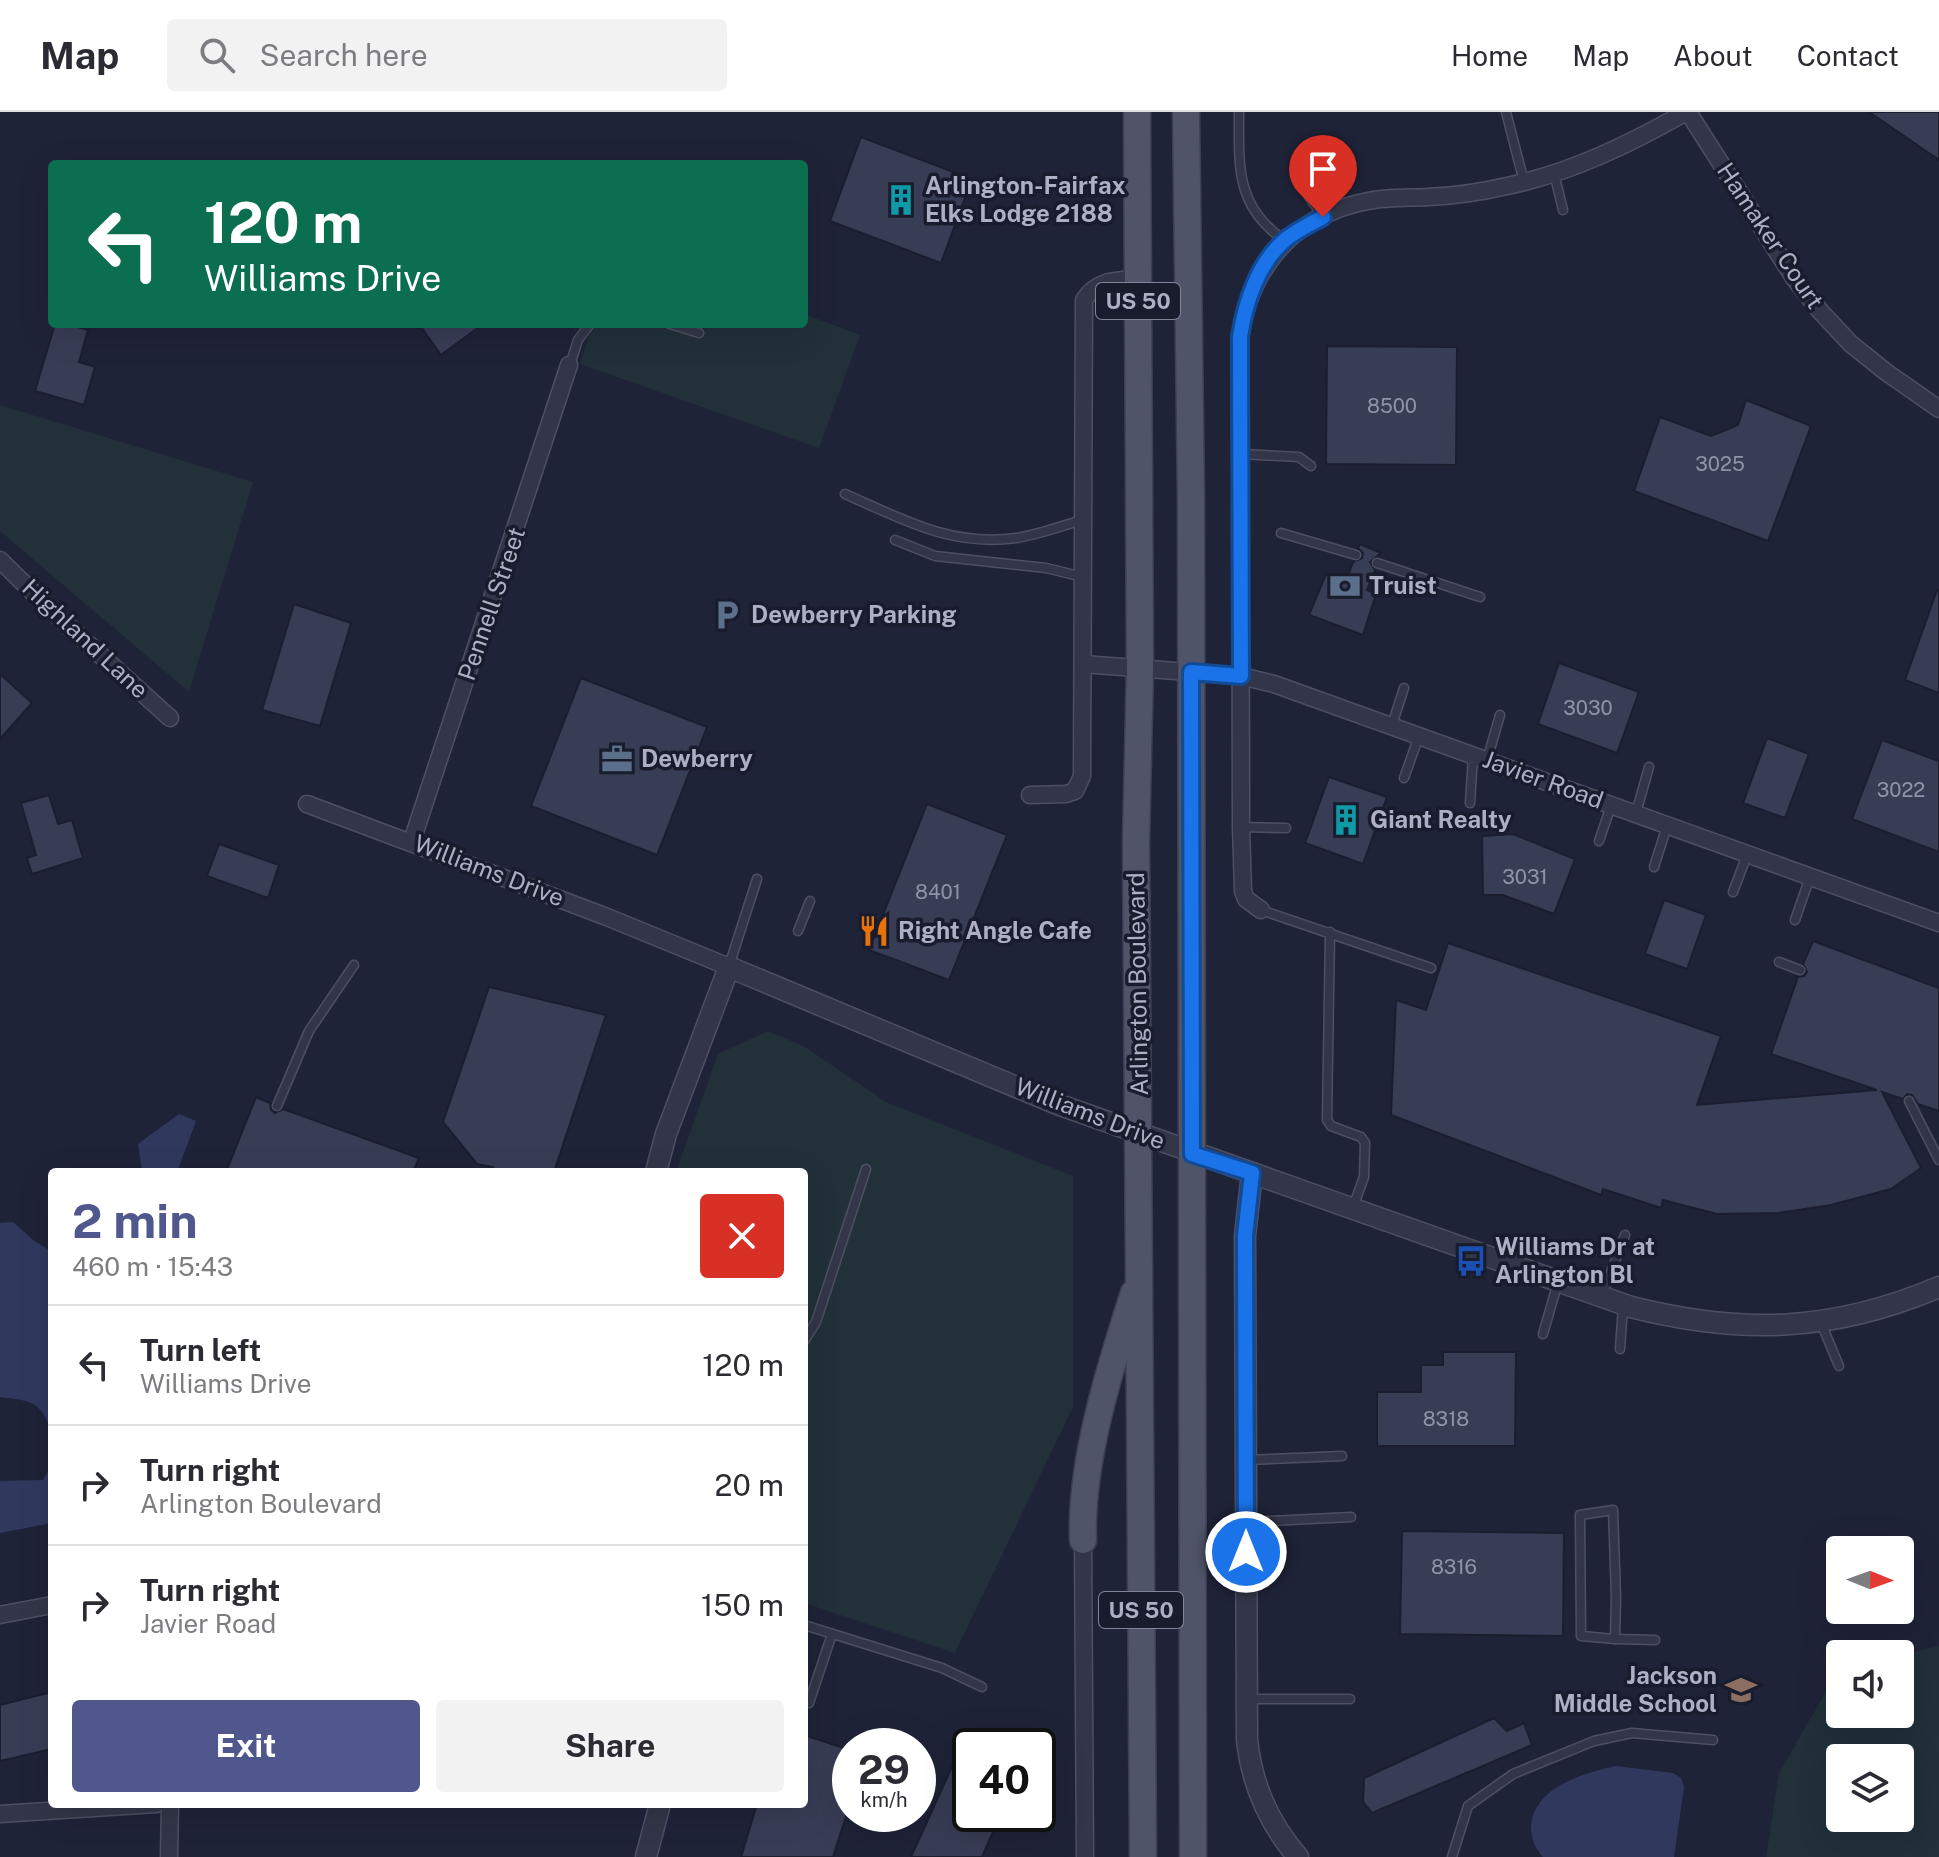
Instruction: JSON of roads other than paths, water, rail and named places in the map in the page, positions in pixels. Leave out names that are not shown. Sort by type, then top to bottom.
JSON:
[{"type":"main road","name":"Arlington Boulevard","points":[[1137,112],[1140,668],[1136,829],[1143,1857]]},
{"type":"main road","name":"US 50","points":[[1186,112],[1191,672],[1193,1857]]},
{"type":"main road","points":[[1083,1540],[1087,1474],[1115,1353],[1141,1270]]},
{"type":"main road","points":[[1194,1669],[1207,1857]]},
{"type":"main road","points":[[1132,1857],[1142,1738]]},
{"type":"street","points":[[1261,910],[1246,899],[1243,891],[1241,827],[1240,337],[1244,309],[1254,284],[1284,240],[1342,207],[1370,201],[1454,195],[1524,182],[1586,162],[1687,112]]},
{"type":"street","name":"Hamaker Court","points":[[1687,112],[1794,278],[1820,311],[1851,344],[1939,409]]},
{"type":"street","points":[[1030,795],[1066,794],[1080,786],[1083,764],[1084,300],[1089,291],[1101,283],[1138,279]]},
{"type":"street","name":"Pennell Street","points":[[412,841],[569,365]]},
{"type":"street","name":"Highland Lane","points":[[0,560],[170,718]]},
{"type":"street","name":"Javier Road","points":[[1083,664],[1241,676],[1274,684],[1939,923]]},
{"type":"street","name":"Williams Drive","points":[[307,804],[412,841],[729,967],[1057,1104],[1623,1305],[1675,1319],[1720,1325],[1770,1326],[1821,1322],[1877,1310],[1939,1287]]},
{"type":"street","points":[[657,1168],[666,1134],[729,967]]},
{"type":"street","points":[[1252,1173],[1245,1236],[1247,1740],[1257,1790],[1284,1840],[1298,1857]]},
{"type":"street","points":[[1083,1540],[1085,1857]]},
{"type":"street","points":[[0,1615],[48,1606]]},
{"type":"street","points":[[0,1814],[94,1808]]},
{"type":"street","points":[[169,1857],[170,1808]]},
{"type":"street","points":[[646,1857],[659,1808]]},
{"type":"lane","points":[[1239,112],[1239,173],[1246,197],[1272,232],[1284,240]]},
{"type":"lane","points":[[1506,112],[1524,182]]},
{"type":"lane","points":[[1307,157],[1309,197],[1323,217]]},
{"type":"lane","points":[[1554,173],[1563,210]]},
{"type":"lane","points":[[569,365],[578,340],[587,328]]},
{"type":"lane","points":[[683,328],[699,333]]},
{"type":"lane","points":[[1240,454],[1299,457],[1311,466]]},
{"type":"lane","points":[[845,494],[926,530],[965,540],[1017,538],[1083,519]]},
{"type":"lane","points":[[1281,533],[1356,555]]},
{"type":"lane","points":[[895,540],[935,556],[1046,568],[1083,577]]},
{"type":"lane","points":[[1377,563],[1480,597]]},
{"type":"lane","points":[[1392,725],[1404,688]]},
{"type":"lane","points":[[1470,803],[1480,757],[1500,715]]},
{"type":"lane","points":[[1404,778],[1419,735]]},
{"type":"lane","points":[[1636,813],[1649,767]]},
{"type":"lane","points":[[1599,841],[1611,805]]},
{"type":"lane","points":[[1654,867],[1668,825]]},
{"type":"lane","points":[[1241,827],[1286,828]]},
{"type":"lane","points":[[1733,892],[1748,854]]},
{"type":"lane","points":[[1795,920],[1810,877]]},
{"type":"lane","points":[[729,967],[757,879]]},
{"type":"lane","points":[[798,931],[810,901]]},
{"type":"lane","points":[[1261,910],[1431,968]]},
{"type":"lane","points":[[1330,932],[1327,1120],[1331,1126],[1361,1137],[1365,1143],[1364,1177],[1353,1208]]},
{"type":"lane","points":[[1779,962],[1800,970]]},
{"type":"lane","points":[[277,1106],[309,1031],[354,965]]},
{"type":"lane","points":[[1909,1101],[1939,1160]]},
{"type":"lane","points":[[808,1335],[816,1322],[866,1169]]},
{"type":"lane","points":[[1601,1297],[1625,1235]]},
{"type":"lane","points":[[1543,1334],[1558,1282]]},
{"type":"lane","points":[[1620,1349],[1623,1305]]},
{"type":"lane","points":[[1821,1322],[1839,1366]]},
{"type":"lane","points":[[1246,1460],[1342,1456]]},
{"type":"lane","points":[[1615,1639],[1613,1510],[1580,1515],[1581,1636],[1615,1639],[1655,1640]]},
{"type":"lane","points":[[1246,1522],[1351,1517]]},
{"type":"lane","points":[[808,1626],[942,1668],[982,1687]]},
{"type":"lane","points":[[809,1703],[832,1634]]},
{"type":"lane","points":[[1246,1699],[1350,1699]]},
{"type":"lane","points":[[1452,1857],[1468,1806],[1513,1774],[1594,1741],[1632,1733],[1713,1740]]},
{"type":"water","points":[[179,1114],[196,1121],[178,1168],[141,1168],[138,1144]]},
{"type":"water","points":[[13,1222],[48,1249],[48,1423],[33,1404],[0,1397],[0,1223]]},
{"type":"water","points":[[48,1472],[48,1524],[0,1533],[0,1481],[43,1480]]},
{"type":"water","points":[[1616,1766],[1673,1773],[1681,1778],[1684,1787],[1674,1857],[1543,1857],[1534,1844],[1531,1829],[1533,1815],[1540,1803],[1549,1793],[1575,1778]]},
{"type":"place","name":"Arlington-Fairfax Elks Lodge 2188","points":[[901,200]]},
{"type":"place","name":"Truist","points":[[1345,586]]},
{"type":"place","name":"Dewberry Parking","points":[[727,615]]},
{"type":"place","name":"Dewberry","points":[[617,759]]},
{"type":"place","name":"Giant Realty","points":[[1346,820]]},
{"type":"place","name":"Right Angle Cafe","points":[[874,931]]},
{"type":"place","name":"Williams Dr at Arlington Bl","points":[[1471,1261]]},
{"type":"place","name":"Jackson Middle School","points":[[1741,1690]]}]
